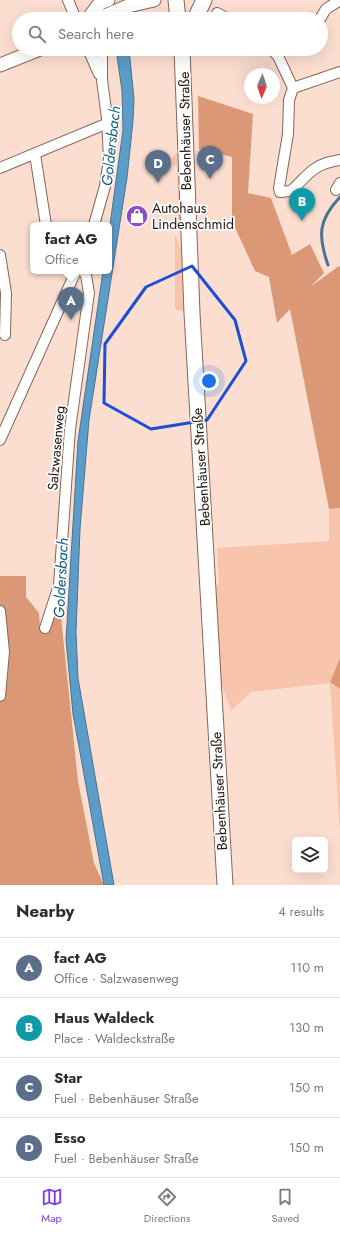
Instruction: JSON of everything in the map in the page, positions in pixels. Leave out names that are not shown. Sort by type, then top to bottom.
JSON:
[{"type":"main road","points":[[176,0],[177,12]]},
{"type":"main road","points":[[199,12],[204,0]]},
{"type":"main road","name":"Bebenhäuser Straße","points":[[182,56],[192,320],[224,885]]},
{"type":"street","points":[[68,0],[73,12]]},
{"type":"street","points":[[103,11],[154,0]]},
{"type":"street","points":[[324,12],[326,9],[340,0]]},
{"type":"street","points":[[0,65],[22,56]]},
{"type":"street","points":[[91,56],[102,80]]},
{"type":"street","points":[[95,222],[105,186],[109,161],[108,123],[102,80],[102,56]]},
{"type":"street","points":[[278,56],[293,88],[289,100],[288,134],[279,188],[280,192],[291,191],[312,170],[325,162],[340,160]]},
{"type":"street","points":[[293,88],[340,72]]},
{"type":"street","points":[[0,168],[108,123]]},
{"type":"street","points":[[35,154],[46,222]]},
{"type":"street","points":[[0,255],[6,293],[5,335]]},
{"type":"street","points":[[0,440],[75,274]]},
{"type":"street","name":"Salzwasenweg","points":[[45,628],[59,585],[70,429],[90,293],[85,274]]},
{"type":"street","points":[[0,611],[4,652],[0,696]]},
{"type":"highlighted area","points":[[192,266],[235,320],[246,361],[207,420],[151,429],[104,403],[105,344],[146,287]]},
{"type":"shaded area","points":[[198,96],[253,114],[248,193],[271,198],[292,255],[310,244],[324,273],[310,287],[339,266],[340,267],[340,508],[329,509],[290,309],[277,323],[269,277],[255,271],[232,221],[232,157],[199,149]]},
{"type":"shaded area","points":[[177,153],[180,156],[180,223],[177,224],[175,209],[178,203],[177,167],[173,165],[172,161],[173,156]]},
{"type":"shaded area","points":[[175,235],[181,249],[185,312],[175,309]]},
{"type":"shaded area","points":[[340,508],[340,658],[330,682],[340,689],[340,832],[330,683],[251,692],[231,711],[220,680],[215,588],[219,583],[217,548],[329,541],[329,509]]},
{"type":"shaded area","points":[[0,576],[26,576],[26,597],[39,613],[40,627],[49,628],[58,611],[61,617],[78,781],[94,863],[104,885],[0,885]]},
{"type":"shaded area","points":[[340,658],[340,689],[330,682]]},
{"type":"water","points":[[117,56],[130,56],[134,99],[133,121],[127,178],[112,274],[112,222],[110,222],[123,130],[122,91]]},
{"type":"water","points":[[103,274],[112,274],[89,420],[80,529],[76,632],[78,678],[114,885],[104,885],[73,714],[66,640],[78,441]]},
{"type":"waterway","points":[[328,265],[323,245],[322,229],[327,213],[340,197]]},
{"type":"place","name":"Star","points":[[210,179]]},
{"type":"place","name":"Esso","points":[[158,183]]},
{"type":"place","name":"Autohaus Lindenschmid","points":[[137,216]]},
{"type":"place","name":"Haus Waldeck","points":[[302,221]]},
{"type":"place","name":"fact AG","points":[[71,320]]},
{"type":"water label","name":"Goldersbach","points":[[111,146]]},
{"type":"water label","name":"Goldersbach","points":[[61,578]]}]
